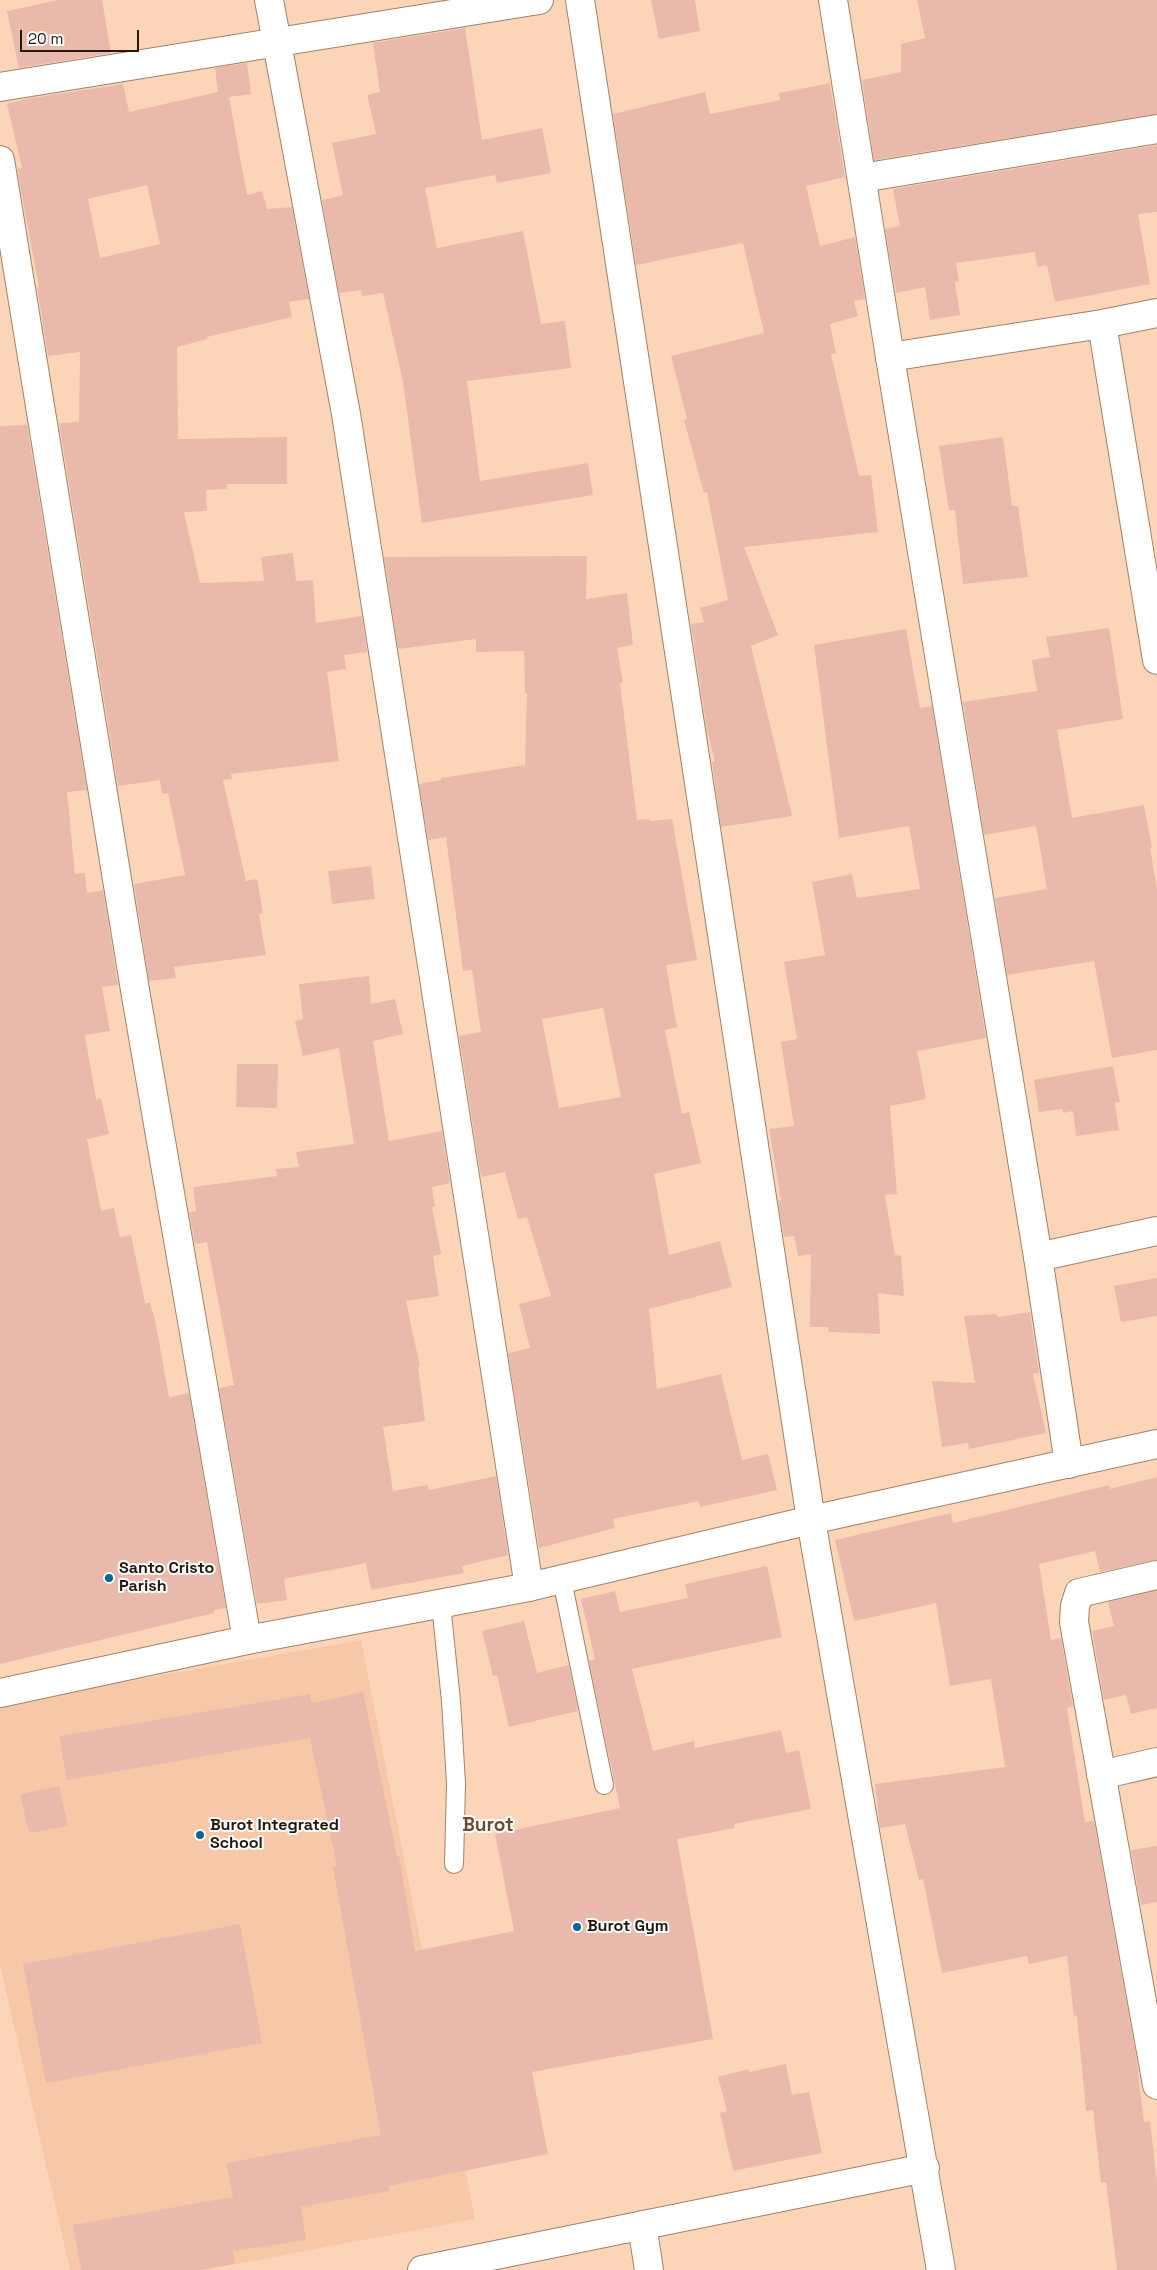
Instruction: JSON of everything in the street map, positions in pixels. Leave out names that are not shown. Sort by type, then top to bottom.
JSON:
[{"type":"street","points":[[269,0],[348,424],[529,1587]]},
{"type":"street","points":[[0,87],[539,0]]},
{"type":"street","points":[[580,0],[811,1520],[942,2270]]},
{"type":"street","points":[[834,0],[890,357],[1038,1256],[1069,1464]]},
{"type":"street","points":[[862,178],[1157,129]]},
{"type":"street","points":[[0,160],[136,996],[246,1640]]},
{"type":"street","points":[[890,357],[1102,324],[1157,313]]},
{"type":"street","points":[[1102,324],[1157,660]]},
{"type":"street","points":[[1038,1256],[1157,1232]]},
{"type":"street","points":[[0,1693],[246,1640],[562,1580],[811,1520],[1157,1444]]},
{"type":"street","points":[[1157,1575],[1080,1593],[1074,1606],[1074,1622],[1157,2085]]},
{"type":"street","points":[[1101,1775],[1157,1762]]},
{"type":"street","points":[[422,2270],[925,2168]]},
{"type":"street","points":[[642,2225],[649,2270]]},
{"type":"lane","points":[[562,1580],[604,1785]]},
{"type":"lane","points":[[441,1604],[451,1701],[456,1783],[454,1864]]},
{"type":"shaded area","name":"Burot Integrated School","points":[[361,1640],[475,2219],[205,2270],[70,2270],[0,1965],[0,1704]]},
{"type":"building","points":[[59,0],[102,0],[111,53],[19,68],[7,11]]},
{"type":"building","points":[[651,0],[695,0],[700,31],[659,39]]},
{"type":"building","points":[[917,0],[1157,0],[1157,114],[874,160],[862,80],[901,72],[901,44],[925,38]]},
{"type":"building","points":[[465,28],[482,140],[542,128],[551,173],[497,183],[495,175],[425,188],[437,248],[523,231],[541,324],[565,321],[571,368],[467,381],[480,481],[588,463],[593,495],[422,523],[403,382],[383,293],[362,296],[361,290],[339,293],[322,200],[343,195],[332,143],[376,134],[367,95],[380,92],[373,43]]},
{"type":"building","points":[[247,63],[251,94],[229,97],[247,195],[262,191],[267,209],[292,207],[309,299],[289,302],[292,317],[207,337],[208,339],[177,347],[178,439],[287,437],[287,484],[227,484],[227,489],[206,490],[207,511],[184,512],[200,583],[264,581],[261,557],[293,553],[296,581],[313,580],[316,623],[362,616],[367,652],[344,655],[346,669],[327,672],[339,761],[231,774],[232,779],[223,780],[246,881],[257,879],[263,913],[259,914],[266,955],[174,967],[176,978],[149,981],[134,884],[185,875],[168,793],[162,794],[160,780],[118,786],[59,423],[79,422],[80,352],[48,356],[37,287],[39,287],[17,169],[22,168],[7,104],[26,99],[123,84],[129,112],[218,92],[215,68]],"holes":[[[147,185],[160,244],[100,258],[88,199]]]},
{"type":"building","points":[[830,83],[845,177],[806,186],[820,246],[855,237],[865,299],[854,301],[858,316],[830,324],[836,353],[831,354],[859,476],[871,475],[878,532],[744,547],[778,635],[751,646],[792,816],[721,827],[712,762],[715,762],[707,730],[691,624],[704,622],[700,608],[728,600],[707,492],[704,493],[684,420],[687,419],[671,356],[764,333],[743,243],[636,265],[613,114],[705,92],[710,114],[780,100],[779,93]]},
{"type":"building","points":[[1157,145],[1157,212],[1138,214],[1150,284],[1055,302],[1047,265],[1037,267],[1035,252],[956,263],[959,281],[955,282],[960,315],[930,320],[925,287],[896,293],[885,229],[900,226],[893,189]]},
{"type":"building","points":[[27,425],[87,790],[67,792],[75,874],[85,873],[87,893],[103,890],[118,985],[102,987],[110,1031],[85,1035],[96,1099],[101,1098],[109,1134],[87,1139],[101,1211],[114,1208],[120,1237],[131,1235],[145,1303],[150,1303],[155,1320],[169,1397],[189,1393],[226,1608],[214,1610],[214,1613],[0,1664],[0,426]]},
{"type":"building","points":[[1003,437],[1012,506],[1018,506],[1028,577],[963,584],[955,510],[949,510],[939,446]]},
{"type":"building","points":[[587,556],[586,599],[627,593],[633,645],[617,648],[623,683],[620,683],[637,820],[672,819],[697,960],[666,965],[677,1027],[665,1030],[682,1114],[689,1112],[701,1163],[654,1174],[669,1255],[720,1241],[732,1287],[649,1309],[657,1389],[721,1374],[742,1460],[768,1454],[777,1490],[700,1507],[699,1501],[613,1519],[615,1528],[539,1548],[508,1353],[530,1348],[519,1304],[551,1296],[527,1217],[518,1219],[505,1172],[481,1177],[459,1036],[481,1032],[472,970],[463,971],[446,837],[428,840],[419,784],[441,780],[441,778],[525,765],[527,693],[525,693],[524,651],[476,652],[476,639],[398,649],[384,557]],"holes":[[[603,1008],[621,1097],[559,1108],[542,1019]]]},
{"type":"building","points":[[1109,628],[1123,719],[1057,730],[1072,818],[1144,805],[1152,847],[1150,848],[1157,889],[1157,1050],[1112,1058],[1094,961],[1007,975],[995,898],[1047,889],[1036,826],[984,835],[963,702],[1037,691],[1032,660],[1050,657],[1046,637]]},
{"type":"building","points":[[906,629],[920,708],[932,706],[986,1038],[917,1051],[926,1099],[890,1106],[897,1194],[885,1195],[895,1255],[901,1256],[904,1296],[878,1293],[880,1334],[829,1332],[828,1327],[810,1327],[811,1254],[798,1256],[794,1236],[784,1237],[778,1201],[781,1200],[769,1129],[794,1126],[781,1042],[797,1039],[784,962],[825,955],[812,882],[852,874],[857,898],[920,889],[909,826],[839,838],[814,645]]},
{"type":"building","points":[[371,866],[375,899],[332,904],[328,871]]},
{"type":"building","points":[[369,976],[371,1004],[395,999],[403,1034],[373,1041],[389,1141],[442,1131],[450,1183],[432,1187],[435,1207],[432,1207],[441,1254],[433,1256],[439,1296],[406,1301],[420,1367],[418,1367],[425,1421],[383,1427],[393,1491],[428,1485],[429,1490],[496,1476],[508,1555],[462,1566],[464,1573],[371,1590],[366,1563],[284,1579],[287,1600],[257,1604],[219,1388],[234,1385],[207,1242],[195,1244],[189,1212],[196,1211],[193,1187],[277,1176],[276,1169],[299,1167],[296,1152],[354,1144],[339,1048],[303,1056],[295,1021],[303,1019],[299,984]]},
{"type":"building","points":[[237,1064],[278,1064],[277,1108],[236,1107]]},
{"type":"building","points":[[1113,1066],[1120,1102],[1115,1103],[1119,1130],[1076,1136],[1073,1111],[1063,1113],[1062,1109],[1039,1112],[1034,1080]]},
{"type":"building","points":[[1157,1278],[1157,1316],[1121,1322],[1114,1286]]},
{"type":"building","points":[[1030,1312],[1039,1373],[1033,1374],[1046,1433],[969,1449],[968,1443],[942,1447],[932,1381],[975,1383],[964,1316],[997,1314],[998,1317]]},
{"type":"building","points":[[1157,1477],[1157,1560],[1100,1572],[1095,1551],[1039,1564],[1051,1640],[1061,1638],[1073,1706],[1067,1708],[1085,1822],[1094,1821],[1136,2055],[1144,2122],[1150,2121],[1157,2182],[1157,2270],[1117,2270],[1106,2182],[1101,2183],[1093,2110],[1086,2111],[1077,2016],[1074,2017],[1067,1956],[1029,1964],[1027,1956],[942,1973],[923,1879],[919,1880],[905,1824],[880,1828],[875,1784],[1005,1767],[991,1679],[950,1686],[936,1603],[854,1621],[835,1540],[951,1513],[953,1523],[1109,1485],[1110,1489]]},
{"type":"building","points":[[767,1566],[782,1637],[632,1669],[653,1751],[694,1741],[695,1748],[781,1730],[786,1753],[799,1750],[811,1809],[734,1824],[735,1828],[677,1839],[713,2039],[532,2072],[548,2154],[388,2186],[389,2191],[301,2207],[306,2240],[233,2251],[235,2264],[199,2270],[81,2270],[73,2225],[233,2197],[226,2163],[381,2135],[333,1867],[337,1866],[310,1738],[67,1780],[59,1736],[310,1694],[312,1703],[363,1692],[397,1856],[399,1856],[415,1951],[514,1931],[495,1834],[620,1808],[589,1661],[595,1659],[581,1599],[615,1591],[620,1612],[688,1598],[685,1584]]},
{"type":"building","points":[[1157,1591],[1157,1708],[1131,1714],[1126,1695],[1104,1700],[1092,1631],[1114,1626],[1108,1602]]},
{"type":"building","points":[[524,1621],[537,1673],[569,1665],[578,1711],[509,1727],[497,1675],[493,1676],[482,1631]]},
{"type":"building","points":[[59,1786],[68,1826],[29,1833],[20,1794]]},
{"type":"building","points":[[1157,1846],[1157,1902],[1141,1905],[1131,1850]]},
{"type":"building","points":[[240,1924],[262,2043],[46,2083],[23,1964]]},
{"type":"building","points":[[786,2064],[792,2095],[809,2092],[822,2153],[733,2171],[720,2113],[727,2111],[718,2077],[749,2069],[749,2072]]},
{"type":"place","name":"Santo Cristo Parish","points":[[109,1578]]},
{"type":"place","name":"Burot Integrated School","points":[[200,1835]]},
{"type":"place","name":"Burot Gym","points":[[577,1927]]},
{"type":"district","name":"Burot","points":[[488,1826]]}]
